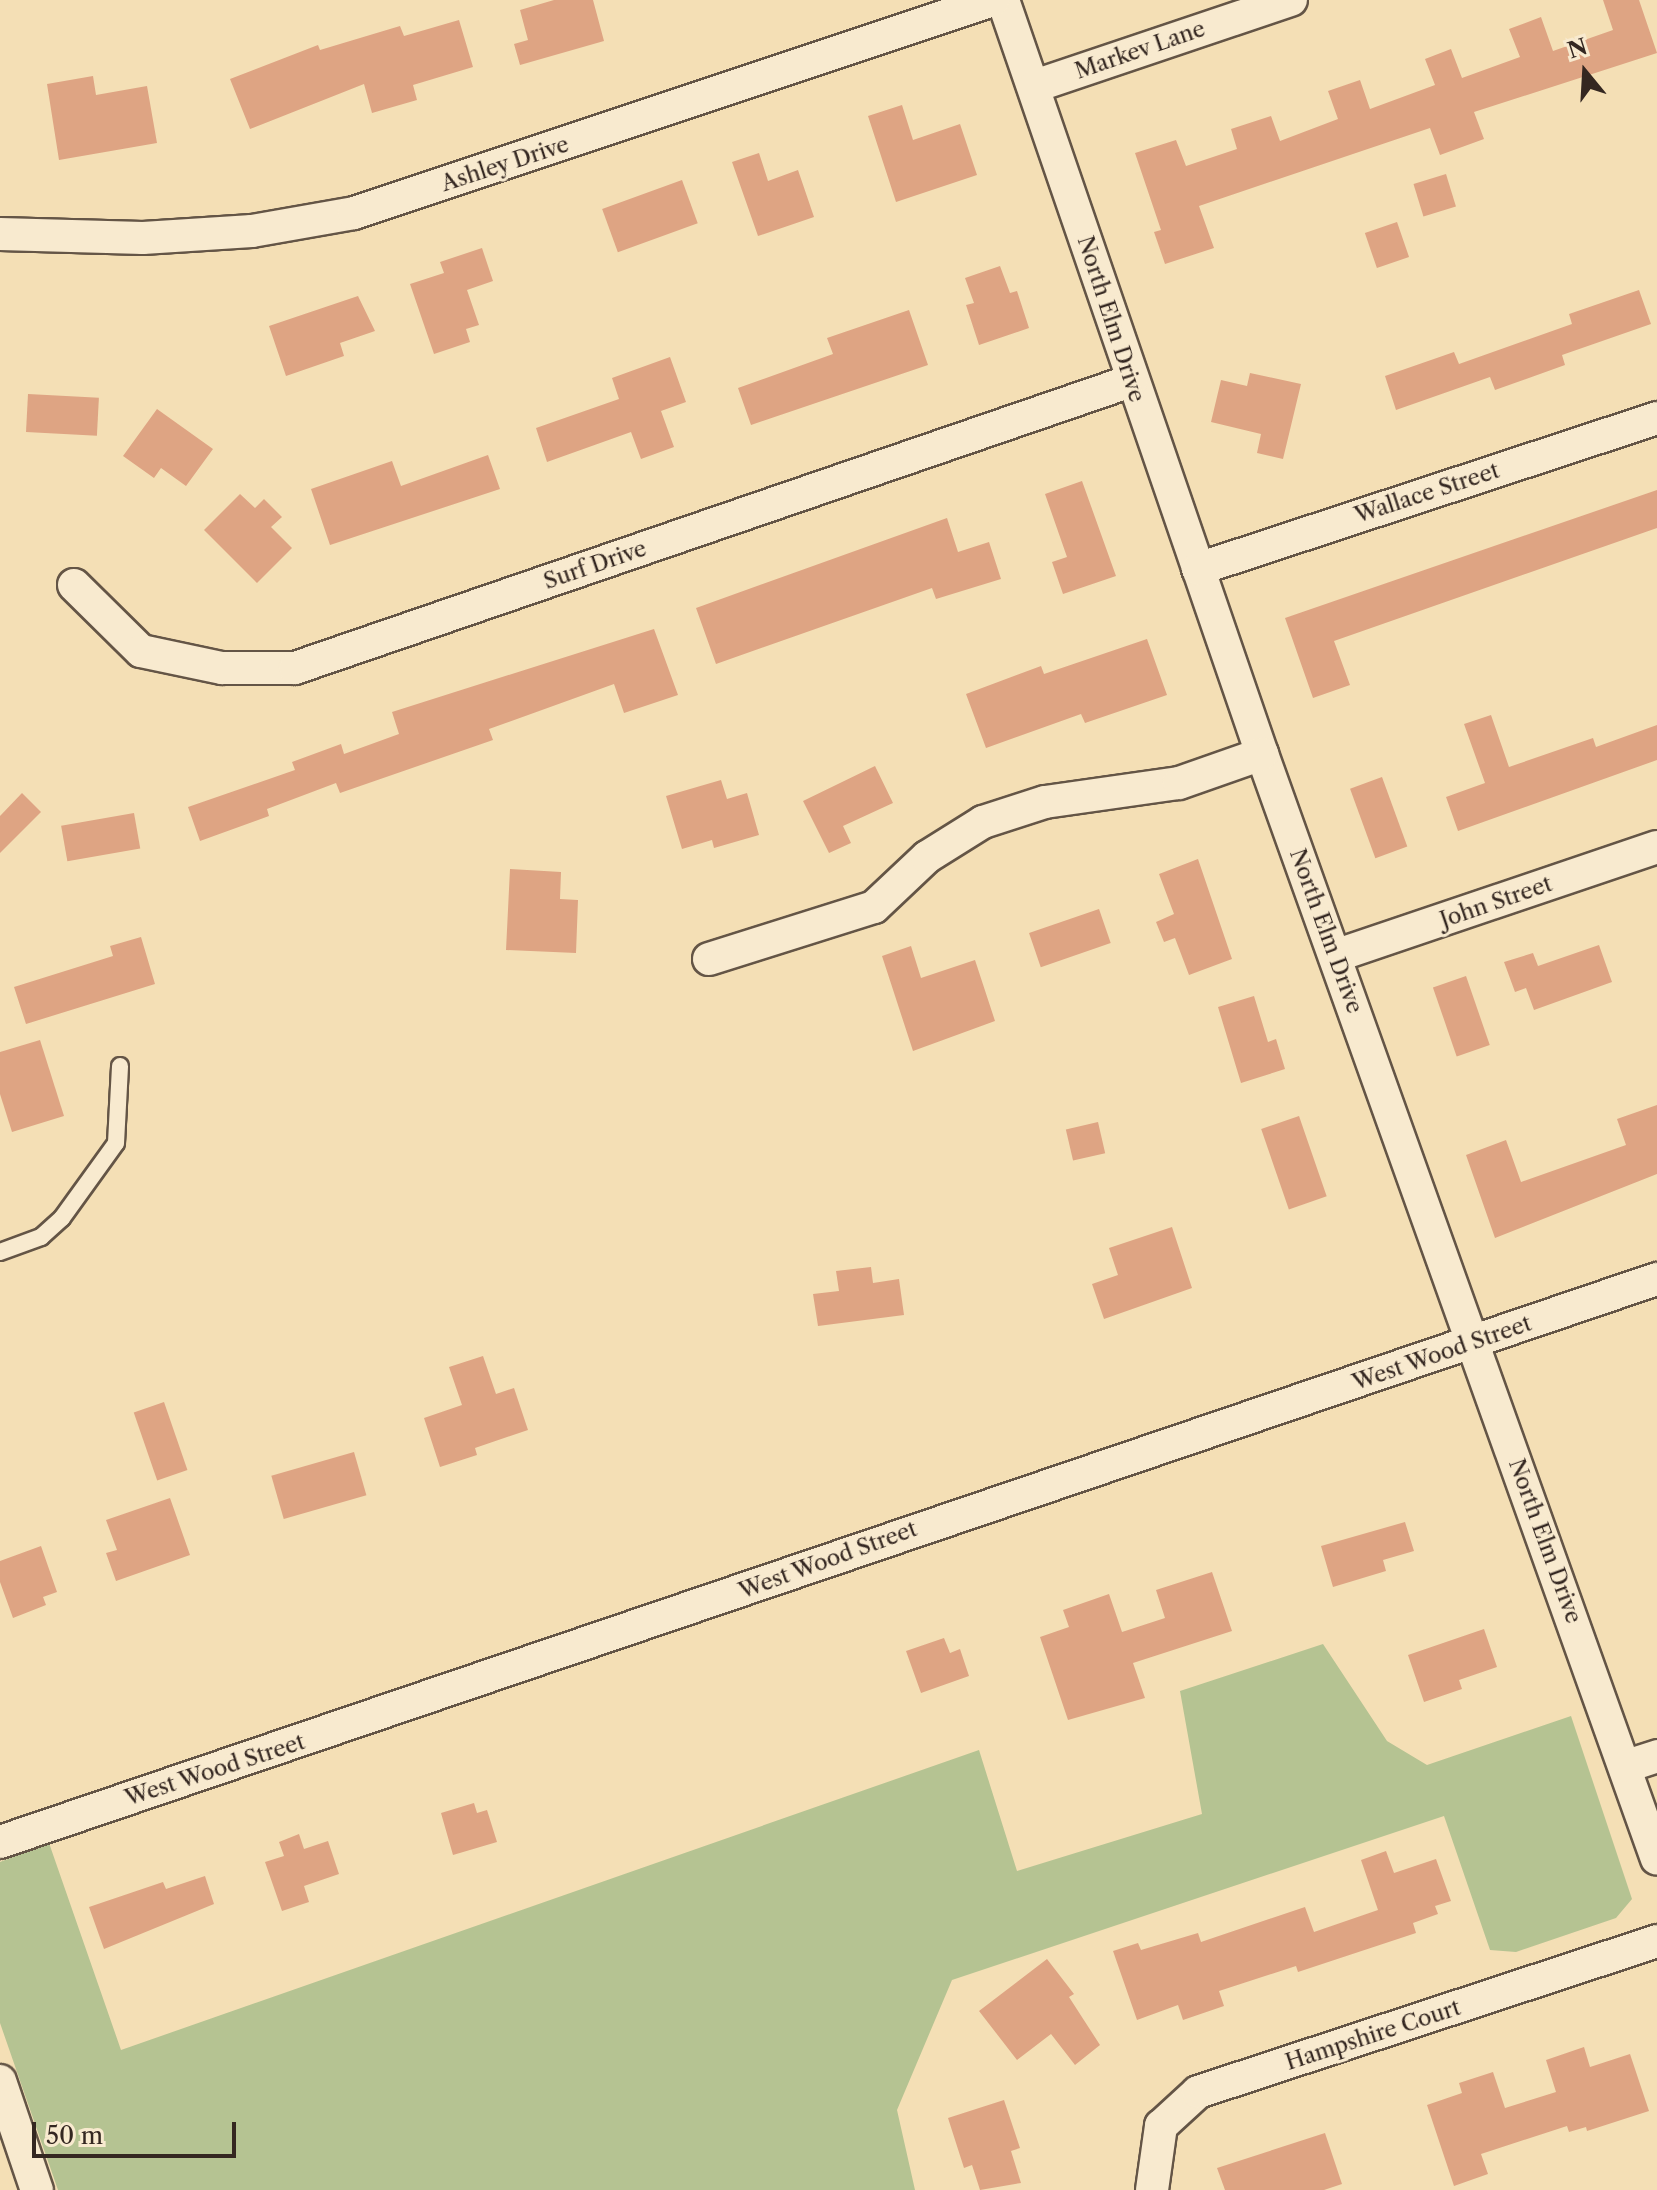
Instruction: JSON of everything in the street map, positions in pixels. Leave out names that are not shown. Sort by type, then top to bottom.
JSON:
[{"type":"street","name":"Ashley Drive","points":[[0,234],[143,238],[252,231],[354,213],[993,0]]},
{"type":"street","name":"North Elm Drive","points":[[1003,0],[1035,86],[1131,381],[1474,1342],[1642,1761],[1657,1859]]},
{"type":"street","name":"Markev Lane","points":[[1035,86],[1291,0]]},
{"type":"street","name":"Surf Drive","points":[[74,585],[141,651],[222,668],[295,668],[1131,381]]},
{"type":"street","name":"Wallace Street","points":[[1198,569],[1657,418]]},
{"type":"street","points":[[709,959],[874,907],[927,857],[983,822],[1045,802],[1179,783],[1262,754]]},
{"type":"street","name":"John Street","points":[[1335,956],[1657,847]]},
{"type":"street","name":"West Wood Street","points":[[0,1842],[1657,1279]]},
{"type":"street","name":"Hampshire Court","points":[[1152,2190],[1161,2126],[1198,2092],[1657,1941]]},
{"type":"street","points":[[0,2081],[37,2190]]},
{"type":"lane","points":[[0,1252],[41,1237],[62,1218],[116,1143],[120,1066]]},
{"type":"green space","points":[[1323,1644],[1387,1741],[1427,1765],[1571,1716],[1632,1899],[1616,1918],[1516,1952],[1490,1950],[1444,1816],[952,1980],[897,2110],[915,2190],[58,2190],[0,2023],[0,1862],[49,1843],[121,2050],[979,1750],[1017,1871],[1202,1814],[1180,1691]]},
{"type":"building","points":[[554,0],[593,0],[604,41],[520,65],[514,44],[528,40],[520,10]]},
{"type":"building","points":[[1603,0],[1639,0],[1657,53],[1474,112],[1484,139],[1440,155],[1430,128],[1199,206],[1214,248],[1165,264],[1154,232],[1161,230],[1135,153],[1176,140],[1186,166],[1237,149],[1231,129],[1271,116],[1280,141],[1338,119],[1328,91],[1360,80],[1370,109],[1435,85],[1425,59],[1451,49],[1462,78],[1520,57],[1509,29],[1541,17],[1553,51],[1613,30]]},
{"type":"building","points":[[459,20],[473,67],[413,85],[417,100],[372,113],[364,84],[250,129],[230,79],[318,45],[320,50],[400,26],[404,36]]},
{"type":"building","points":[[93,76],[96,95],[147,86],[157,143],[59,160],[47,84]]},
{"type":"building","points":[[902,105],[913,140],[960,124],[977,175],[896,202],[868,116]]},
{"type":"building","points":[[759,153],[768,181],[798,170],[814,217],[758,236],[732,162]]},
{"type":"building","points":[[1446,174],[1456,207],[1423,216],[1413,184]]},
{"type":"building","points":[[682,180],[698,223],[618,252],[602,209]]},
{"type":"building","points":[[1397,222],[1409,257],[1377,268],[1365,233]]},
{"type":"building","points":[[482,248],[493,281],[467,290],[479,325],[466,329],[470,342],[434,354],[410,284],[444,273],[440,262]]},
{"type":"building","points":[[1000,266],[1010,293],[1017,291],[1029,328],[979,345],[966,305],[974,303],[965,278]]},
{"type":"building","points":[[1639,290],[1651,324],[1562,355],[1565,365],[1495,390],[1490,377],[1396,410],[1385,376],[1454,352],[1459,364],[1572,324],[1569,314]]},
{"type":"building","points":[[358,296],[375,331],[340,343],[344,356],[286,376],[269,326]]},
{"type":"building","points":[[909,310],[928,365],[751,425],[738,388],[833,354],[827,338]]},
{"type":"building","points":[[670,357],[686,402],[661,411],[674,447],[641,459],[631,432],[547,462],[536,428],[619,399],[612,378]]},
{"type":"building","points":[[1250,373],[1301,384],[1283,459],[1257,453],[1261,434],[1211,422],[1221,380],[1247,386]]},
{"type":"building","points":[[28,394],[99,398],[97,436],[26,432]]},
{"type":"building","points":[[157,409],[213,449],[186,486],[161,468],[154,478],[123,456]]},
{"type":"building","points":[[488,455],[500,489],[330,545],[311,489],[392,461],[401,486]]},
{"type":"building","points":[[1082,481],[1116,576],[1063,594],[1052,562],[1067,557],[1045,494]]},
{"type":"building","points":[[1657,490],[1657,528],[1334,641],[1350,685],[1313,698],[1285,618]]},
{"type":"building","points":[[240,494],[255,508],[264,499],[282,517],[271,527],[292,548],[257,583],[204,530]]},
{"type":"building","points":[[947,518],[958,552],[989,542],[1001,579],[936,599],[932,588],[716,664],[696,608]]},
{"type":"building","points":[[654,629],[678,695],[624,713],[614,684],[489,729],[493,740],[340,793],[336,783],[267,809],[269,816],[200,841],[188,807],[295,770],[292,762],[341,744],[344,754],[399,734],[392,712]]},
{"type":"building","points":[[1147,639],[1167,695],[1085,723],[1081,714],[986,748],[966,694],[1041,666],[1044,674]]},
{"type":"building","points":[[1491,715],[1509,767],[1593,738],[1596,747],[1657,725],[1657,760],[1458,831],[1446,797],[1485,783],[1464,724]]},
{"type":"building","points":[[875,766],[893,803],[843,826],[851,843],[829,853],[803,801]]},
{"type":"building","points":[[1382,777],[1407,847],[1375,858],[1350,789]]},
{"type":"building","points":[[721,780],[727,799],[747,793],[759,835],[714,848],[712,840],[682,849],[666,796]]},
{"type":"building","points":[[22,793],[41,812],[0,853],[0,816]]},
{"type":"building","points":[[134,813],[140,848],[67,861],[61,826]]},
{"type":"building","points":[[1198,859],[1232,959],[1189,975],[1175,938],[1164,942],[1156,922],[1174,914],[1159,874]]},
{"type":"building","points":[[510,869],[561,872],[560,899],[578,900],[576,953],[506,950]]},
{"type":"building","points":[[1099,909],[1111,943],[1041,967],[1029,933]]},
{"type":"building","points":[[141,937],[155,984],[26,1024],[14,987],[113,956],[110,946]]},
{"type":"building","points":[[1599,945],[1612,982],[1534,1010],[1526,988],[1515,992],[1504,962],[1533,953],[1538,966]]},
{"type":"building","points":[[911,946],[921,978],[975,960],[995,1021],[913,1051],[882,956]]},
{"type":"building","points":[[1466,976],[1490,1045],[1457,1056],[1433,987]]},
{"type":"building","points":[[1254,996],[1268,1042],[1276,1039],[1285,1069],[1241,1083],[1218,1007]]},
{"type":"building","points":[[40,1040],[64,1116],[12,1132],[0,1094],[0,1052]]},
{"type":"building","points":[[1657,1105],[1657,1174],[1495,1238],[1466,1155],[1506,1140],[1521,1182],[1626,1145],[1617,1119]]},
{"type":"building","points":[[1299,1116],[1327,1196],[1289,1209],[1261,1129]]},
{"type":"building","points":[[1098,1122],[1105,1153],[1073,1161],[1066,1129]]},
{"type":"building","points":[[1172,1227],[1192,1288],[1104,1319],[1092,1284],[1118,1275],[1109,1248]]},
{"type":"building","points":[[871,1267],[873,1283],[899,1279],[904,1315],[818,1326],[813,1294],[839,1291],[836,1271]]},
{"type":"building","points":[[483,1356],[496,1394],[514,1388],[528,1430],[475,1448],[477,1455],[440,1467],[424,1418],[462,1405],[449,1367]]},
{"type":"building","points":[[164,1402],[187,1470],[157,1480],[134,1412]]},
{"type":"building","points":[[354,1452],[366,1495],[284,1519],[271,1476]]},
{"type":"building","points":[[170,1498],[190,1555],[116,1581],[106,1553],[117,1550],[106,1520]]},
{"type":"building","points":[[1405,1522],[1414,1551],[1383,1560],[1386,1571],[1333,1587],[1321,1546]]},
{"type":"building","points":[[41,1546],[57,1592],[43,1597],[46,1605],[13,1618],[0,1582],[0,1561]]},
{"type":"building","points":[[1212,1572],[1232,1631],[1133,1663],[1145,1698],[1068,1720],[1040,1637],[1069,1627],[1063,1610],[1109,1594],[1122,1632],[1165,1618],[1156,1590]]},
{"type":"building","points":[[1484,1629],[1497,1667],[1459,1680],[1462,1689],[1424,1702],[1408,1655]]},
{"type":"building","points":[[944,1638],[950,1653],[960,1649],[969,1676],[921,1693],[906,1651]]},
{"type":"building","points":[[474,1803],[477,1813],[487,1810],[497,1842],[453,1855],[441,1813]]},
{"type":"building","points":[[299,1834],[304,1849],[328,1841],[339,1874],[304,1886],[309,1902],[282,1911],[265,1862],[284,1856],[279,1842]]},
{"type":"building","points":[[1386,1851],[1394,1873],[1436,1859],[1451,1901],[1435,1906],[1438,1914],[1413,1923],[1416,1933],[1298,1972],[1296,1966],[1219,1991],[1224,2006],[1183,2020],[1178,2005],[1137,2020],[1113,1951],[1138,1943],[1141,1950],[1198,1933],[1201,1942],[1305,1907],[1314,1932],[1378,1910],[1361,1860]]},
{"type":"building","points":[[205,1876],[214,1904],[104,1949],[89,1907],[163,1882],[166,1889]]},
{"type":"building","points":[[1047,1959],[1074,1994],[1069,1997],[1100,2045],[1075,2065],[1051,2034],[1017,2060],[979,2011]]},
{"type":"building","points":[[1584,2047],[1590,2067],[1630,2054],[1649,2111],[1587,2131],[1586,2127],[1569,2132],[1567,2126],[1481,2154],[1488,2174],[1454,2186],[1427,2105],[1462,2093],[1459,2083],[1493,2072],[1505,2108],[1556,2092],[1546,2060]]},
{"type":"building","points":[[1004,2100],[1020,2148],[1011,2151],[1021,2183],[980,2190],[972,2165],[964,2168],[948,2118]]},
{"type":"building","points":[[1325,2133],[1342,2184],[1324,2190],[1225,2190],[1217,2168]]}]
